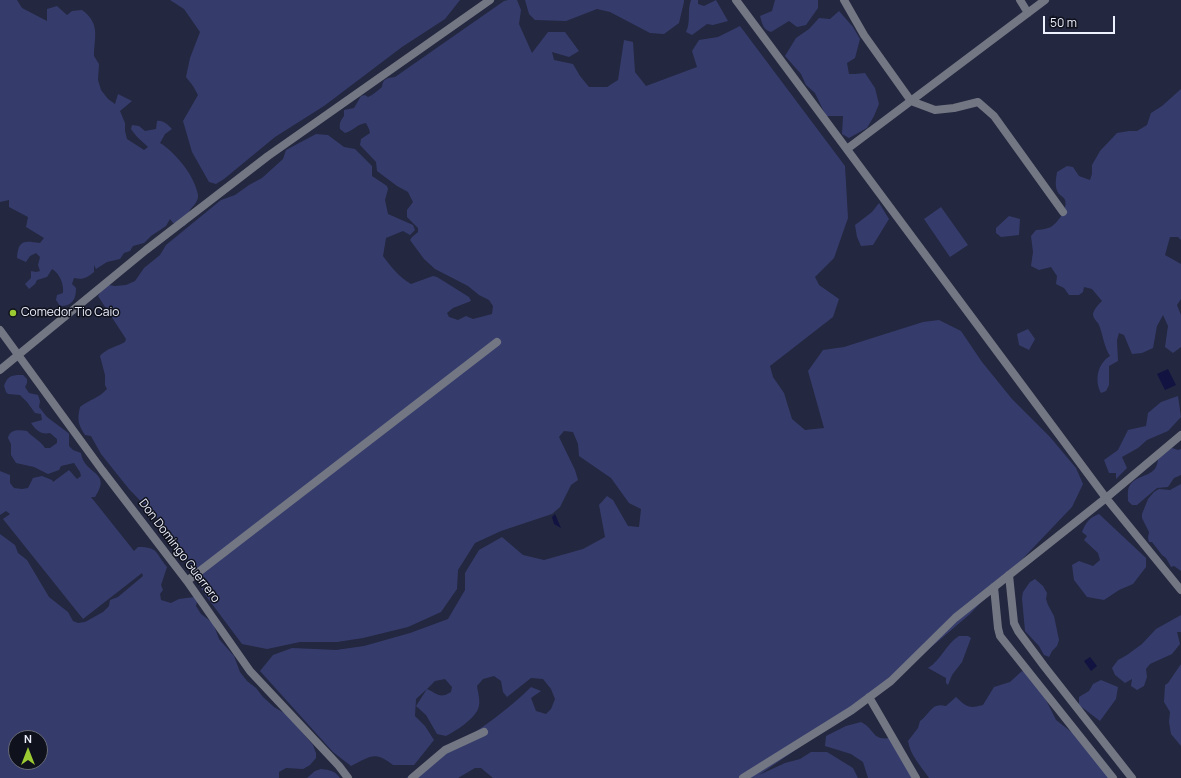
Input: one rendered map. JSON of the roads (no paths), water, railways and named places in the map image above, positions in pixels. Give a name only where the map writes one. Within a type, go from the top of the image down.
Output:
[{"type":"street","points":[[0,370],[146,250],[268,156],[490,0]]},
{"type":"street","points":[[736,0],[1106,498],[1181,590]]},
{"type":"street","points":[[844,0],[864,35],[912,101],[935,110],[954,108],[978,102],[994,116],[1063,212]]},
{"type":"street","points":[[1020,0],[1028,13]]},
{"type":"street","points":[[847,149],[1045,0]]},
{"type":"street","name":"Don Domingo Guerrero","points":[[0,330],[102,470],[187,581],[250,671],[339,766],[348,778]]},
{"type":"street","points":[[187,581],[497,342]]},
{"type":"street","points":[[743,778],[852,710],[891,681],[955,618],[1106,498],[1181,435]]},
{"type":"street","points":[[1009,575],[1014,623],[1018,631],[1132,778]]},
{"type":"street","points":[[994,587],[1000,636],[1113,778]]},
{"type":"street","points":[[869,697],[916,778]]},
{"type":"street","points":[[412,778],[445,750],[484,732]]},
{"type":"place","name":"Comedor Tio Caio","points":[[13,313]]}]
